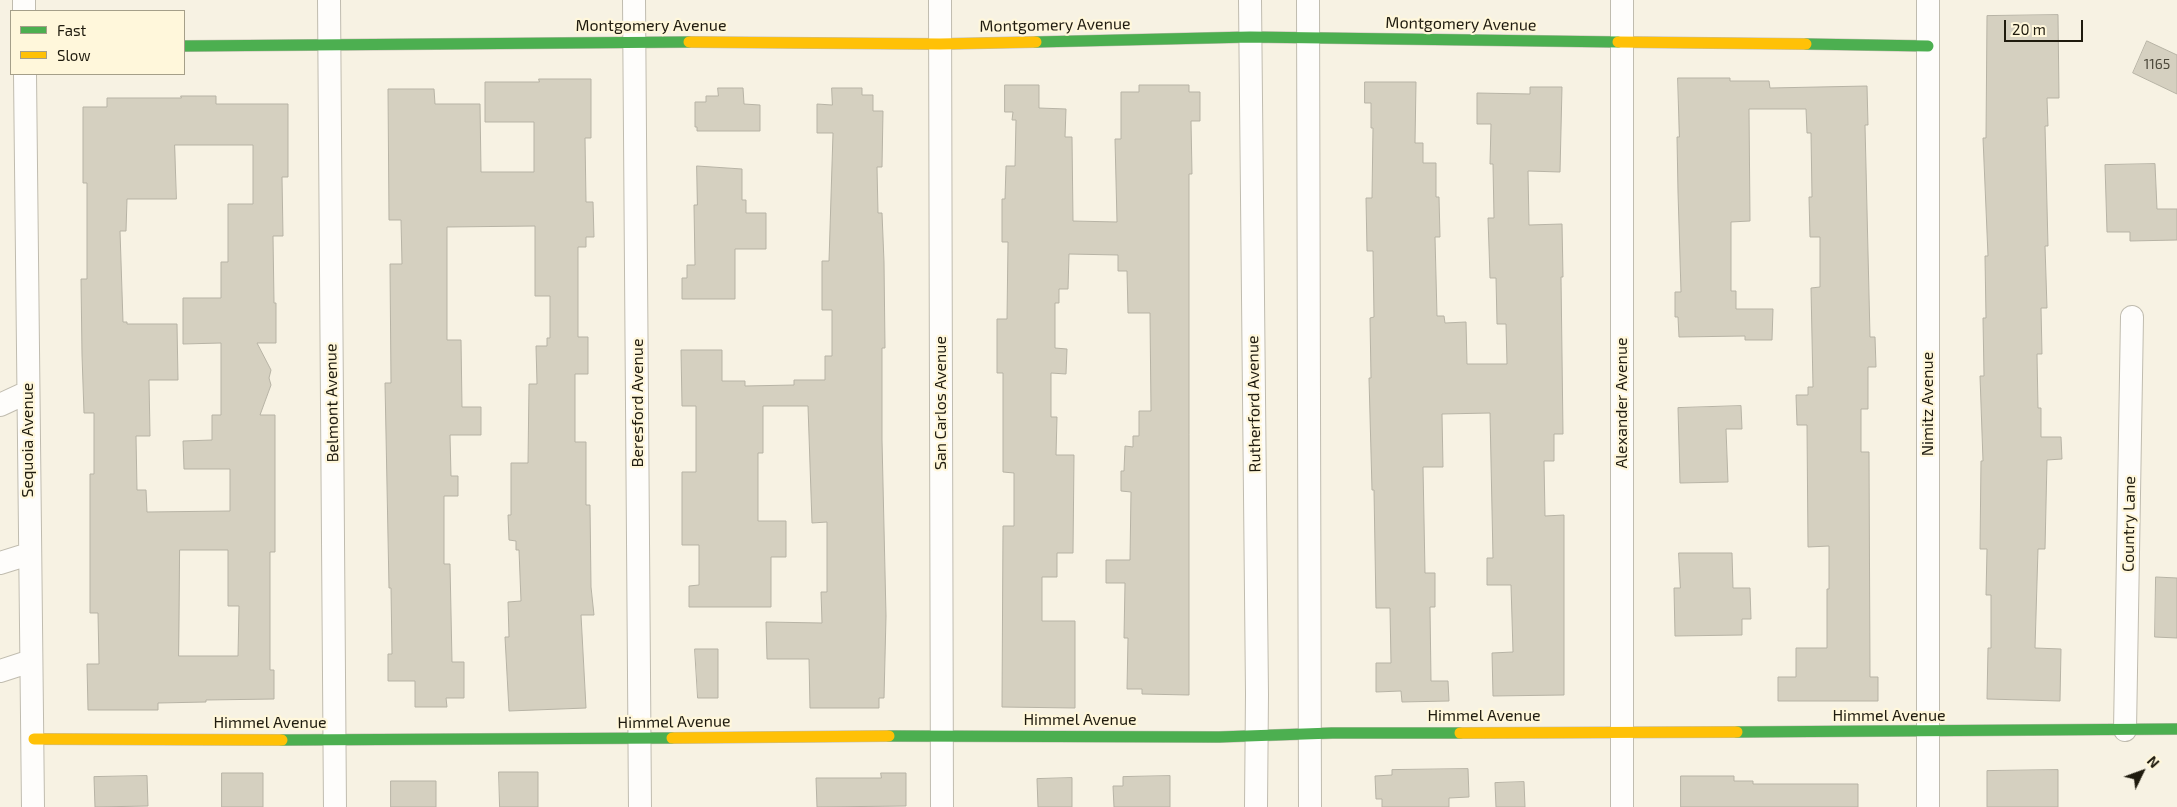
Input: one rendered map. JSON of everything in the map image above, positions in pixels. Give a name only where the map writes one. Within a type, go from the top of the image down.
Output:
[{"type":"street","name":"Belmont Avenue","points":[[328,0],[336,740],[335,807]]},
{"type":"street","name":"Beresford Avenue","points":[[634,0],[640,807]]},
{"type":"street","name":"San Carlos Avenue","points":[[940,0],[942,807]]},
{"type":"street","name":"Rutherford Avenue","points":[[1250,0],[1257,694],[1256,807]]},
{"type":"street","points":[[1308,0],[1310,807]]},
{"type":"street","name":"Alexander Avenue","points":[[1622,0],[1622,807]]},
{"type":"street","name":"Nimitz Avenue","points":[[1928,0],[1928,807]]},
{"type":"street","name":"Montgomery Avenue","points":[[185,46],[635,42],[940,44],[1250,36],[1928,46]]},
{"type":"street","name":"Sequoia Avenue","points":[[25,75],[29,554],[34,739],[33,807]]},
{"type":"street","name":"Country Lane","points":[[2125,730],[2132,318]]},
{"type":"street","points":[[0,405],[28,392]]},
{"type":"street","points":[[0,562],[29,554]]},
{"type":"street","points":[[0,671],[31,661]]},
{"type":"street","name":"Himmel Avenue","points":[[34,739],[336,740],[942,736],[1219,737],[1309,734],[2177,729]]},
{"type":"building","points":[[2058,15],[2059,98],[2047,98],[2048,126],[2045,126],[2048,246],[2045,246],[2047,308],[2041,308],[2042,354],[2037,354],[2038,408],[2041,408],[2041,437],[2061,437],[2062,459],[2047,460],[2045,549],[2038,549],[2035,648],[2061,649],[2060,701],[1987,699],[1988,648],[1991,648],[1991,595],[1986,595],[1987,549],[1980,549],[1981,461],[1983,461],[1980,376],[1984,376],[1983,318],[1986,318],[1985,256],[1988,256],[1983,138],[1986,138],[1987,16]]},
{"type":"building","points":[[2147,41],[2177,55],[2177,94],[2133,73]]},
{"type":"building","points":[[1678,78],[1730,78],[1730,81],[1769,81],[1770,88],[1867,86],[1868,125],[1865,125],[1870,337],[1875,337],[1876,367],[1868,367],[1868,409],[1861,409],[1861,452],[1869,452],[1870,677],[1878,677],[1878,701],[1778,701],[1778,677],[1796,677],[1796,648],[1827,648],[1829,546],[1808,547],[1807,425],[1797,425],[1796,395],[1808,395],[1808,387],[1813,387],[1811,288],[1820,287],[1820,237],[1810,237],[1809,197],[1812,197],[1811,133],[1807,133],[1806,109],[1749,109],[1750,221],[1731,222],[1731,291],[1736,291],[1736,309],[1773,309],[1772,340],[1745,340],[1745,336],[1679,337],[1678,317],[1675,317],[1675,292],[1681,292],[1677,137],[1679,137]]},
{"type":"building","points":[[539,79],[591,79],[591,138],[585,138],[586,202],[593,202],[594,237],[586,237],[586,247],[578,247],[578,337],[588,337],[588,374],[575,374],[575,442],[586,442],[586,505],[590,505],[591,587],[594,615],[581,615],[586,708],[509,711],[505,637],[509,637],[508,602],[521,601],[519,550],[516,550],[516,541],[509,540],[508,515],[511,515],[511,463],[528,463],[529,384],[537,384],[536,346],[547,346],[547,338],[550,338],[550,296],[535,296],[535,226],[447,227],[447,340],[461,340],[462,407],[481,407],[481,435],[450,435],[451,476],[458,476],[458,496],[444,496],[444,564],[450,564],[452,662],[464,662],[464,698],[446,698],[447,707],[415,707],[415,681],[388,681],[388,654],[392,654],[385,383],[391,383],[390,264],[402,264],[401,220],[389,220],[388,89],[434,89],[435,104],[480,104],[481,172],[534,172],[534,122],[485,122],[485,82],[539,82]]},
{"type":"building","points":[[1365,82],[1416,82],[1415,143],[1423,143],[1423,163],[1436,163],[1436,197],[1439,197],[1440,237],[1435,237],[1437,316],[1444,316],[1445,323],[1466,322],[1467,364],[1507,364],[1506,324],[1497,324],[1496,278],[1490,278],[1488,218],[1494,218],[1493,164],[1490,164],[1491,124],[1477,124],[1477,93],[1530,94],[1530,87],[1562,87],[1560,172],[1528,171],[1529,225],[1562,224],[1563,434],[1554,434],[1554,461],[1544,461],[1545,516],[1564,515],[1564,695],[1493,696],[1492,653],[1513,652],[1511,585],[1487,585],[1487,558],[1493,558],[1490,413],[1442,414],[1443,467],[1423,467],[1425,573],[1435,573],[1435,607],[1430,607],[1431,681],[1448,681],[1449,701],[1402,702],[1401,691],[1376,692],[1376,663],[1391,663],[1390,608],[1376,608],[1374,490],[1372,490],[1369,378],[1371,378],[1370,318],[1374,317],[1373,251],[1367,251],[1366,198],[1372,198],[1373,128],[1371,128],[1371,103],[1365,103]]},
{"type":"building","points":[[1005,85],[1039,85],[1039,108],[1066,109],[1065,137],[1072,137],[1073,221],[1117,222],[1115,139],[1121,139],[1121,92],[1139,92],[1139,85],[1189,85],[1189,92],[1200,92],[1200,121],[1191,121],[1192,174],[1189,174],[1189,695],[1142,694],[1142,689],[1127,689],[1128,638],[1124,638],[1125,583],[1106,583],[1106,560],[1130,560],[1131,492],[1121,491],[1121,471],[1124,471],[1125,446],[1133,447],[1133,436],[1139,436],[1139,411],[1151,411],[1150,313],[1128,313],[1127,271],[1118,271],[1118,255],[1069,254],[1068,289],[1059,289],[1059,303],[1055,303],[1055,348],[1067,349],[1066,374],[1051,373],[1051,417],[1057,417],[1056,455],[1074,455],[1073,553],[1057,553],[1057,577],[1042,577],[1042,621],[1075,621],[1075,708],[1002,707],[1003,526],[1014,526],[1014,473],[1003,472],[1003,373],[997,373],[997,319],[1007,319],[1008,242],[1002,242],[1002,199],[1005,199],[1006,166],[1015,166],[1016,120],[1012,120],[1013,112],[1005,112]]},
{"type":"building","points":[[718,88],[743,88],[744,104],[760,105],[760,131],[697,131],[697,127],[695,127],[695,102],[706,102],[706,96],[718,96]]},
{"type":"building","points":[[832,88],[862,88],[862,95],[873,95],[873,111],[883,111],[882,167],[877,167],[878,213],[882,213],[884,262],[885,348],[882,348],[882,440],[886,616],[884,698],[879,698],[879,708],[810,708],[809,659],[767,659],[766,622],[822,623],[821,592],[827,592],[827,522],[812,523],[808,406],[763,406],[763,453],[758,453],[758,521],[786,521],[786,557],[771,557],[771,607],[689,607],[689,586],[699,585],[699,545],[682,545],[682,472],[696,472],[696,406],[682,406],[681,350],[722,350],[722,381],[745,381],[745,386],[794,385],[794,380],[825,380],[825,356],[832,356],[832,310],[822,310],[822,261],[829,261],[833,133],[817,133],[817,104],[832,105]]},
{"type":"building","points":[[181,96],[216,96],[216,104],[288,104],[288,177],[282,177],[283,236],[273,236],[276,343],[257,343],[271,370],[269,378],[271,385],[260,415],[275,415],[275,552],[270,552],[270,670],[274,670],[274,699],[158,703],[158,710],[88,710],[87,664],[99,664],[98,613],[90,613],[90,474],[94,474],[94,413],[84,413],[82,355],[81,279],[87,279],[87,183],[83,183],[83,107],[107,107],[107,98],[181,98]],"holes":[[[175,145],[253,145],[253,204],[228,204],[228,262],[221,262],[221,298],[183,298],[183,344],[221,343],[221,415],[212,415],[212,440],[183,441],[184,469],[230,469],[230,511],[147,512],[146,490],[137,490],[136,436],[150,436],[149,380],[178,380],[177,324],[127,324],[127,322],[123,322],[120,231],[126,231],[127,199],[176,199]],[[180,550],[228,550],[228,606],[239,606],[238,656],[179,656]]]},
{"type":"building","points":[[2155,164],[2157,209],[2177,209],[2177,240],[2130,241],[2130,232],[2107,232],[2105,165]]},
{"type":"building","points":[[697,166],[742,169],[742,200],[746,200],[746,213],[766,213],[766,249],[735,249],[735,299],[682,299],[682,278],[687,278],[687,265],[695,265],[694,205],[697,205]]},
{"type":"building","points":[[1741,406],[1742,429],[1726,429],[1728,482],[1680,483],[1678,408]]},
{"type":"building","points":[[1679,553],[1732,553],[1733,588],[1750,588],[1751,619],[1742,619],[1742,635],[1675,636],[1674,588],[1680,588]]},
{"type":"building","points":[[2156,577],[2177,578],[2177,638],[2155,637]]},
{"type":"building","points":[[695,649],[718,649],[718,698],[698,698]]},
{"type":"building","points":[[1468,769],[1469,797],[1449,798],[1449,807],[1382,807],[1382,799],[1376,799],[1375,776],[1392,775],[1392,770]]},
{"type":"building","points":[[2058,770],[2058,807],[1987,807],[1987,771]]},
{"type":"building","points":[[499,772],[538,772],[538,807],[500,807]]},
{"type":"building","points":[[222,773],[263,773],[263,807],[222,807]]},
{"type":"building","points":[[881,773],[906,773],[906,806],[817,807],[816,778],[881,778]]},
{"type":"building","points":[[147,776],[148,806],[95,807],[94,777]]},
{"type":"building","points":[[1170,776],[1170,807],[1114,807],[1113,786],[1123,786],[1123,777]]},
{"type":"building","points":[[1681,776],[1734,776],[1734,781],[1753,781],[1753,784],[1858,784],[1858,807],[1681,807]]},
{"type":"building","points":[[1072,778],[1072,807],[1038,807],[1037,779]]},
{"type":"building","points":[[391,781],[436,781],[436,807],[391,807]]},
{"type":"building","points":[[1524,782],[1525,807],[1496,807],[1495,783]]},
{"type":"traffic: fast","points":[[1036,42],[1250,37],[1618,42]]},
{"type":"traffic: fast","points":[[185,46],[689,42]]},
{"type":"traffic: fast","points":[[1806,44],[1928,46]]},
{"type":"traffic: fast","points":[[1737,732],[2177,729]]},
{"type":"traffic: fast","points":[[889,736],[1219,737],[1332,733],[1460,733]]},
{"type":"traffic: fast","points":[[282,740],[672,738]]},
{"type":"traffic: slow","points":[[689,42],[940,44],[1036,42]]},
{"type":"traffic: slow","points":[[1618,42],[1806,44]]},
{"type":"traffic: slow","points":[[1460,733],[1737,732]]},
{"type":"traffic: slow","points":[[672,738],[889,736]]},
{"type":"traffic: slow","points":[[34,739],[282,740]]}]
